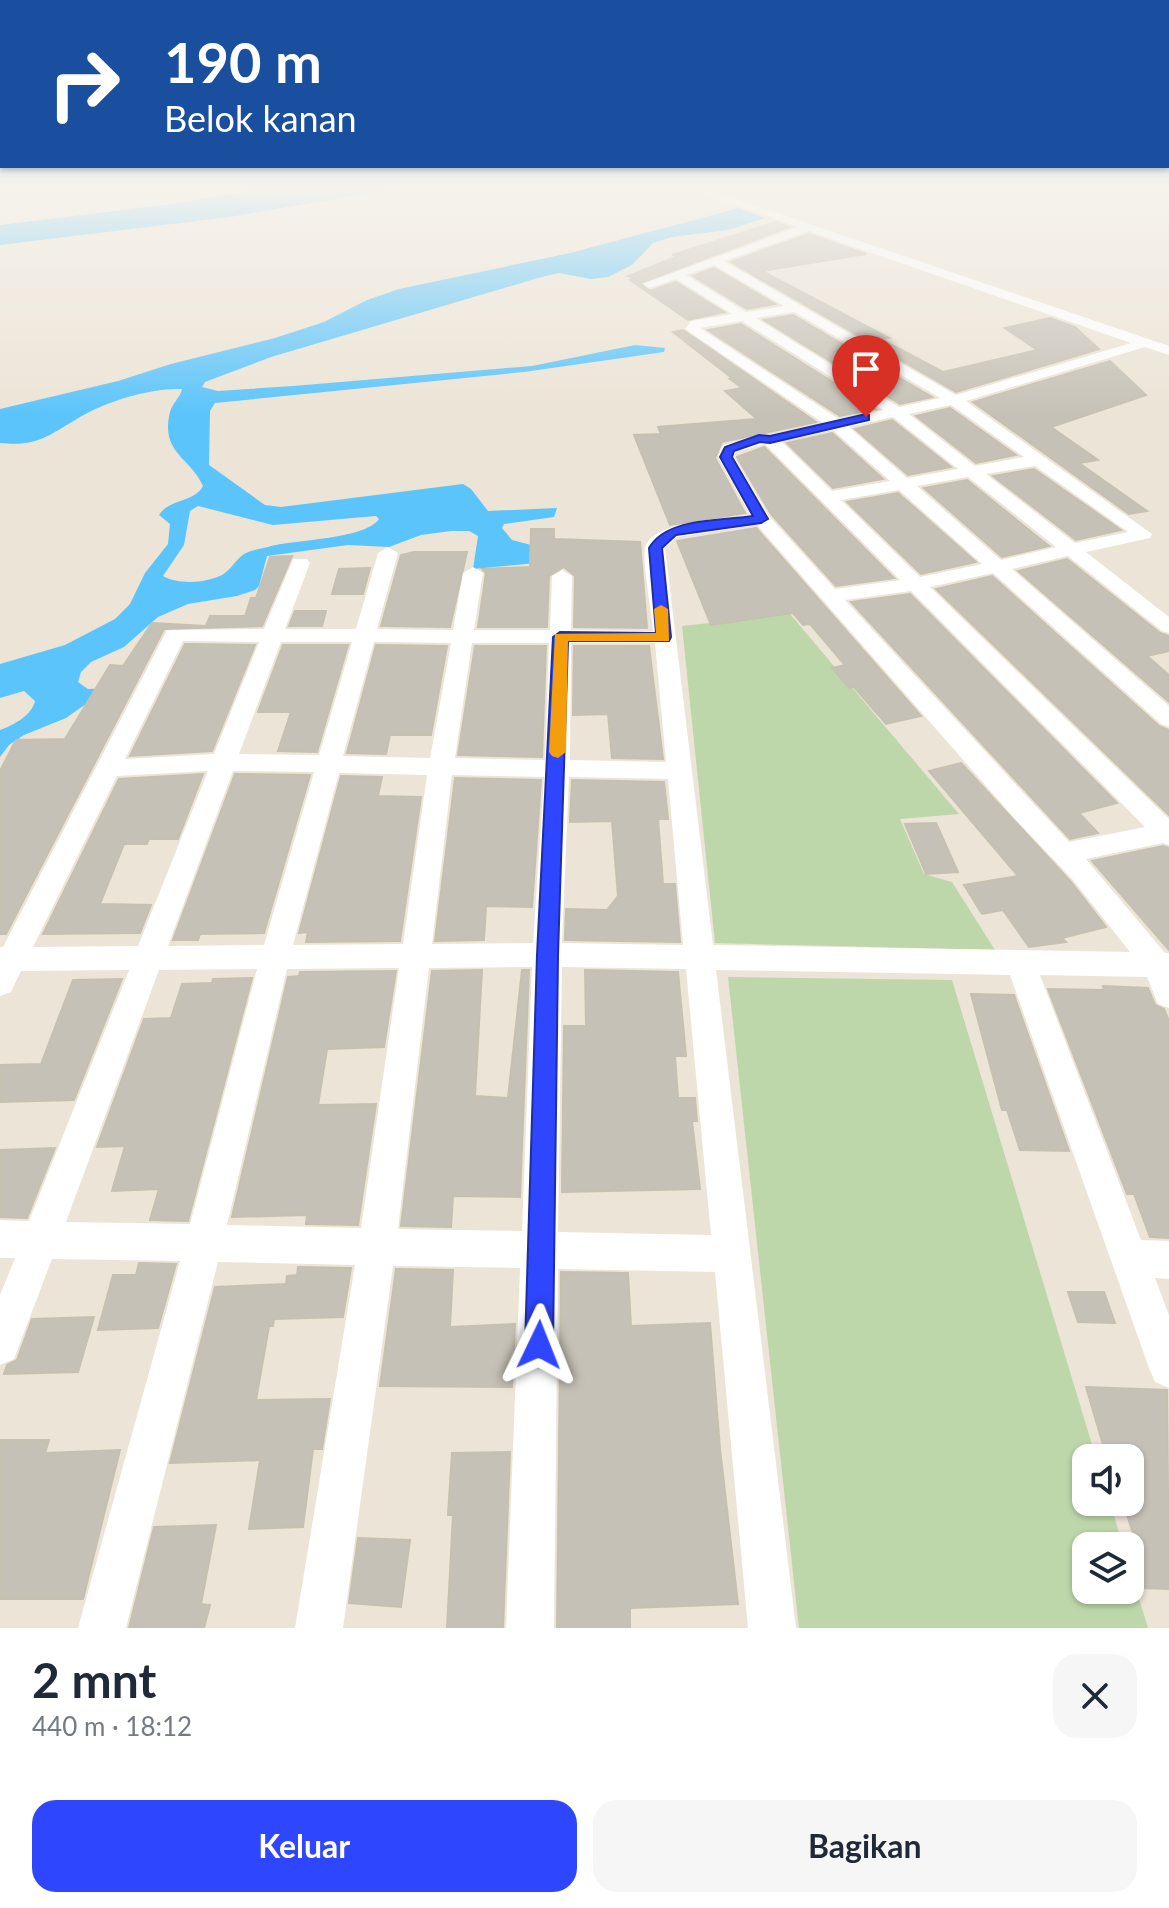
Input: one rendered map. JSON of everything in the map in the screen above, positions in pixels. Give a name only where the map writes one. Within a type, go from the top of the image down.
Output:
[{"type":"street","points":[[649,284],[714,263]]},
{"type":"street","points":[[719,263],[954,400],[1143,534],[917,584],[830,596]]},
{"type":"street","points":[[914,263],[1169,351]]},
{"type":"street","points":[[678,275],[895,411],[1169,627]]},
{"type":"street","points":[[796,308],[696,324],[692,329],[773,370],[1169,719]]},
{"type":"street","points":[[1144,343],[954,400],[770,440],[759,439],[729,449],[726,457],[761,519],[1164,965],[1169,995]]},
{"type":"street","points":[[773,370],[867,350]]},
{"type":"street","points":[[770,440],[1168,833]]},
{"type":"street","points":[[827,497],[1038,460]]},
{"type":"street","points":[[761,519],[672,532],[655,548],[772,1628]]},
{"type":"street","points":[[102,1628],[204,1243],[275,957],[388,553]]},
{"type":"street","points":[[0,1345],[300,563]]},
{"type":"street","points":[[319,1628],[377,1247],[441,766],[473,573]]},
{"type":"street","points":[[530,1628],[542,1250],[547,955],[557,769],[562,576]]},
{"type":"street","points":[[4,967],[175,635],[664,637]]},
{"type":"street","points":[[108,768],[223,762],[679,771]]},
{"type":"street","points":[[1064,853],[1168,833]]},
{"type":"street","points":[[4,967],[149,958],[547,955],[1164,965]]},
{"type":"street","points":[[1020,961],[1169,1368]]},
{"type":"street","points":[[0,1239],[730,1254]]},
{"type":"street","points":[[1128,1258],[1169,1260]]},
{"type":"green space","points":[[790,614],[959,814],[900,819],[924,874],[952,882],[995,950],[715,943],[682,626]]},
{"type":"green space","points":[[728,977],[952,980],[1092,1444],[1072,1444],[1072,1516],[1114,1516],[1119,1532],[1072,1532],[1072,1604],[1141,1604],[1148,1628],[799,1628]]},
{"type":"water","points":[[523,263],[634,263],[608,277],[591,279],[559,273],[538,278],[271,357],[205,382],[202,387],[218,391],[532,366],[635,345],[665,348],[664,352],[524,372],[215,403],[210,411],[209,465],[265,505],[281,507],[463,484],[471,489],[488,511],[557,508],[554,517],[504,524],[502,528],[512,540],[531,545],[556,561],[473,569],[478,536],[469,531],[421,535],[389,547],[348,545],[267,556],[259,586],[255,590],[188,604],[158,617],[124,647],[91,662],[81,672],[78,682],[88,689],[115,688],[117,698],[86,704],[66,718],[24,735],[9,745],[0,757],[0,730],[26,715],[35,701],[24,691],[0,698],[0,664],[65,645],[115,619],[130,604],[145,573],[168,544],[170,524],[159,515],[169,506],[194,495],[203,486],[169,437],[170,412],[182,389],[143,393],[116,401],[43,438],[24,443],[0,443],[0,409],[275,338],[324,322],[367,300],[399,289]],"holes":[[[198,506],[273,525],[376,516],[379,519],[359,531],[250,552],[216,578],[184,582],[163,576],[184,545],[190,511]]]},
{"type":"building","points":[[661,263],[693,263],[640,283],[650,291],[676,282],[724,312],[688,320],[630,280],[635,278],[628,276]]},
{"type":"building","points":[[733,263],[811,263],[762,271],[889,338],[881,339],[943,372],[1037,350],[1005,328],[1050,318],[1075,327],[1099,349],[956,392]]},
{"type":"building","points":[[714,268],[775,304],[747,309],[693,276]]},
{"type":"building","points":[[793,315],[932,397],[900,404],[764,320]]},
{"type":"building","points":[[741,324],[875,409],[840,416],[708,330]]},
{"type":"building","points":[[683,330],[816,422],[722,442],[715,458],[745,513],[670,525],[634,435],[661,434],[658,427],[757,419],[725,391],[742,388],[673,332]]},
{"type":"building","points":[[1110,361],[1146,395],[1051,427],[1098,460],[1079,463],[1147,511],[1129,514],[973,402]]},
{"type":"building","points":[[950,408],[1016,455],[976,463],[916,416]]},
{"type":"building","points":[[892,420],[951,467],[908,475],[855,429]]},
{"type":"building","points":[[832,433],[883,479],[833,488],[787,443]]},
{"type":"building","points":[[764,447],[894,578],[836,586],[771,514],[737,457]]},
{"type":"building","points":[[1034,469],[1121,530],[1076,540],[993,476]]},
{"type":"building","points":[[967,480],[1049,546],[1002,557],[924,488]]},
{"type":"building","points":[[898,493],[976,562],[921,574],[847,502]]},
{"type":"building","points":[[756,528],[921,716],[886,724],[854,687],[849,688],[832,668],[845,665],[810,624],[803,625],[793,613],[711,625],[677,541]]},
{"type":"building","points":[[531,529],[554,529],[554,539],[640,542],[647,628],[574,627],[575,576],[564,567],[549,576],[547,627],[478,627],[486,573],[482,569],[530,567]]},
{"type":"building","points":[[414,552],[467,552],[450,627],[381,626],[401,555]]},
{"type":"building","points":[[292,556],[262,626],[164,629],[6,934],[0,934],[0,771],[16,740],[65,739],[110,665],[123,666],[152,623],[206,626],[210,616],[245,616],[251,598],[256,598],[270,557]]},
{"type":"building","points":[[1067,559],[1160,633],[1169,636],[1169,651],[1147,656],[1169,675],[1169,702],[1018,571]]},
{"type":"building","points":[[370,568],[363,594],[332,594],[339,569]]},
{"type":"building","points":[[992,576],[1159,726],[1169,730],[1169,815],[936,589]]},
{"type":"building","points":[[910,594],[1117,803],[1079,813],[1098,833],[1070,839],[851,602]]},
{"type":"building","points":[[295,611],[326,611],[322,626],[289,626]]},
{"type":"building","points":[[185,644],[255,645],[212,751],[130,756]]},
{"type":"building","points":[[283,645],[348,645],[317,752],[278,751],[291,712],[258,712]]},
{"type":"building","points":[[376,645],[447,646],[431,735],[390,735],[386,754],[347,753]]},
{"type":"building","points":[[475,646],[546,646],[542,757],[458,755]]},
{"type":"building","points":[[574,646],[649,646],[663,759],[612,758],[608,714],[573,715]]},
{"type":"building","points":[[961,763],[1071,882],[1106,927],[1062,938],[1066,942],[1029,947],[1003,910],[982,914],[964,885],[1018,876],[929,771]]},
{"type":"building","points":[[203,774],[178,839],[149,839],[147,844],[124,844],[100,904],[151,905],[140,933],[43,934],[119,779]]},
{"type":"building","points":[[235,774],[310,775],[264,933],[200,934],[198,940],[173,940]]},
{"type":"building","points":[[341,776],[382,777],[378,796],[421,797],[400,941],[306,942],[308,932],[299,933]]},
{"type":"building","points":[[455,778],[541,780],[532,907],[486,906],[484,940],[435,941]]},
{"type":"building","points":[[572,780],[664,782],[668,819],[658,819],[663,884],[675,884],[680,942],[565,940],[566,909],[607,910],[618,896],[612,821],[570,822]]},
{"type":"building","points":[[936,823],[958,872],[926,874],[905,824]]},
{"type":"building","points":[[1163,846],[1169,848],[1169,950],[1092,861]]},
{"type":"building","points":[[482,970],[475,1096],[508,1098],[522,970],[529,970],[520,1197],[453,1196],[451,1227],[401,1226],[432,971]]},
{"type":"building","points":[[585,970],[678,972],[686,1056],[675,1056],[678,1098],[695,1098],[697,1121],[692,1121],[700,1189],[562,1192],[564,1026],[586,1026]]},
{"type":"building","points":[[396,971],[384,1047],[327,1049],[318,1105],[376,1104],[358,1225],[306,1224],[307,1215],[232,1217],[288,977],[299,976],[300,972]]},
{"type":"building","points":[[252,978],[188,1221],[150,1220],[159,1189],[112,1191],[125,1146],[97,1147],[144,1019],[171,1018],[182,984]]},
{"type":"building","points":[[122,979],[74,1100],[0,1102],[0,1065],[41,1064],[73,980]]},
{"type":"building","points":[[1103,986],[1148,988],[1155,1005],[1164,1009],[1169,1021],[1169,1238],[1150,1237],[1134,1194],[1127,1194],[1048,989],[1104,990]]},
{"type":"building","points":[[971,994],[1014,995],[1069,1151],[1020,1150],[1007,1110],[1002,1110]]},
{"type":"building","points":[[55,1148],[27,1218],[0,1217],[0,1150]]},
{"type":"building","points":[[139,1263],[176,1264],[158,1328],[98,1330],[113,1275],[136,1275]]},
{"type":"building","points":[[298,1267],[351,1268],[343,1317],[274,1319],[273,1326],[269,1326],[256,1400],[330,1399],[322,1449],[313,1449],[303,1527],[249,1529],[260,1460],[170,1463],[215,1287],[286,1284],[287,1276],[297,1275]]},
{"type":"building","points":[[396,1269],[453,1270],[450,1327],[515,1324],[512,1387],[380,1386]]},
{"type":"building","points":[[561,1272],[628,1273],[631,1326],[710,1323],[720,1449],[738,1604],[630,1608],[630,1628],[557,1628]]},
{"type":"building","points":[[1068,1292],[1104,1292],[1115,1323],[1078,1322]]},
{"type":"building","points":[[94,1317],[78,1372],[4,1374],[7,1365],[17,1360],[32,1319]]},
{"type":"building","points":[[1086,1387],[1167,1390],[1169,1589],[1144,1588],[1144,1532],[1132,1532],[1127,1516],[1144,1516],[1144,1444],[1103,1444]]},
{"type":"building","points":[[0,1440],[49,1440],[45,1453],[120,1450],[83,1599],[0,1599]]},
{"type":"building","points":[[510,1452],[503,1628],[447,1628],[453,1515],[448,1515],[452,1453]]},
{"type":"building","points":[[216,1525],[201,1604],[210,1605],[204,1628],[129,1628],[154,1527]]},
{"type":"building","points":[[358,1538],[410,1540],[401,1607],[349,1603]]},
{"type":"slow traffic","points":[[558,752],[560,637],[664,637],[661,609]]},
{"type":"route","points":[[539,1345],[547,955],[560,637],[664,637],[655,548],[660,540],[672,532],[761,519],[726,457],[729,449],[759,439],[770,440],[866,417]]}]
